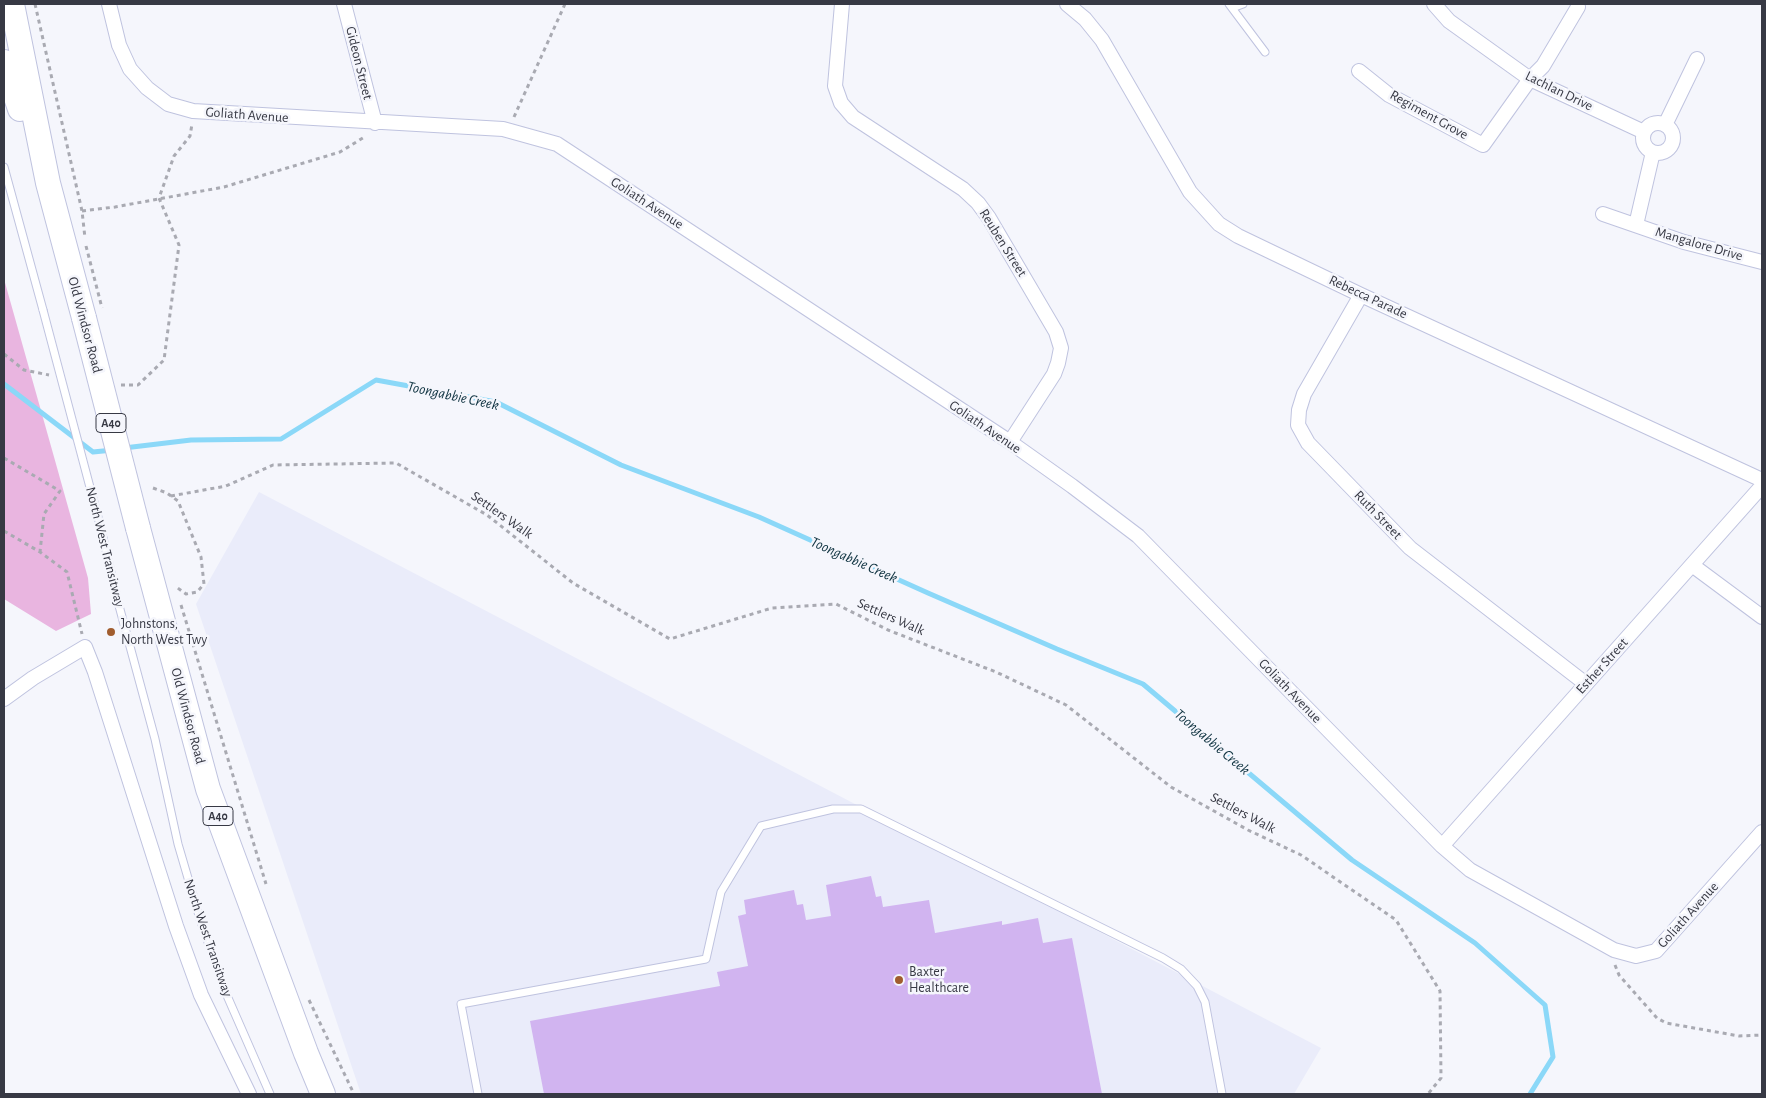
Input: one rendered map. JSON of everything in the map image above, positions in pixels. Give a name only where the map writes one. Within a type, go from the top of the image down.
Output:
[{"type":"highway","name":"Old Windsor Road","points":[[12,4],[48,183],[208,789],[323,1094]]},
{"type":"highway","name":"Old Windsor Road","points":[[4,62],[48,183]]},
{"type":"street","name":"Goliath Avenue","points":[[109,4],[119,45],[130,69],[147,88],[168,104],[193,112],[503,129],[557,144],[1010,442],[1138,536],[1442,846],[1470,870],[1614,950],[1636,956],[1656,951],[1762,832]]},
{"type":"street","name":"Gideon Street","points":[[344,4],[375,123]]},
{"type":"street","name":"Reuben Street","points":[[842,4],[835,86],[841,102],[854,117],[962,188],[978,203],[989,218],[1056,332],[1061,348],[1054,374],[1010,442]]},
{"type":"street","name":"Rebecca Parade","points":[[1067,4],[1085,19],[1102,40],[1190,192],[1219,224],[1238,236],[1361,295],[1762,480]]},
{"type":"street","name":"Lachlan Drive","points":[[1434,4],[1449,21],[1530,79],[1644,132]]},
{"type":"street","points":[[1530,79],[1543,66],[1578,7]]},
{"type":"street","points":[[1665,125],[1697,59]]},
{"type":"street","name":"Regiment Grove","points":[[1359,71],[1389,95],[1483,145],[1530,79]]},
{"type":"street","points":[[1653,124],[1665,125],[1670,130],[1672,142],[1670,147],[1659,153],[1653,152],[1644,144],[1642,138],[1644,132],[1653,124]]},
{"type":"street","name":"Mangalore Drive","points":[[1636,225],[1653,152]]},
{"type":"street","name":"Mangalore Drive","points":[[1602,214],[1684,242],[1762,262]]},
{"type":"street","name":"Ruth Street","points":[[1361,295],[1304,394],[1299,410],[1298,425],[1308,443],[1410,548],[1586,684]]},
{"type":"street","name":"Esther Street","points":[[1442,846],[1762,486]]},
{"type":"street","points":[[1692,565],[1762,617]]},
{"type":"street","points":[[4,698],[85,647],[98,679],[176,926],[201,994],[249,1094]]},
{"type":"lane","points":[[1244,4],[1230,6],[1265,52]]},
{"type":"lane","name":"North West Transitway","points":[[4,167],[100,525],[118,602],[155,739],[178,844],[200,919],[225,991],[270,1094]]},
{"type":"lane","points":[[478,1094],[461,1004],[706,959],[722,892],[761,826],[833,809],[861,810],[1182,969],[1197,986],[1205,1002],[1222,1094]]},
{"type":"path","points":[[35,4],[82,211],[86,246]]},
{"type":"path","points":[[508,131],[565,4]]},
{"type":"path","points":[[138,385],[164,360],[178,245],[159,198],[174,156],[190,136],[193,112]]},
{"type":"path","points":[[82,211],[115,207],[224,187],[340,152],[368,134],[375,123]]},
{"type":"path","points":[[4,354],[24,370]]},
{"type":"path","points":[[4,458],[60,491],[44,514],[40,552]]},
{"type":"path","name":"Settlers Walk","points":[[172,496],[226,486],[273,464],[396,463],[487,515],[573,583],[670,638],[772,608],[836,604],[888,630],[996,672],[1066,705],[1172,787],[1248,830],[1302,855],[1396,920],[1440,991],[1441,1078],[1428,1094]]},
{"type":"path","points":[[153,488],[167,492],[178,501],[200,557],[204,584],[197,592],[186,594],[176,588]]},
{"type":"path","points":[[4,531],[40,552],[67,572],[85,647]]},
{"type":"path","points":[[173,579],[268,890]]},
{"type":"path","points":[[1614,950],[1615,966],[1619,975],[1657,1018],[1666,1023],[1739,1036],[1762,1035]]},
{"type":"path","points":[[309,999],[354,1094]]},
{"type":"shaded area","points":[[4,279],[88,578],[91,614],[56,631],[4,599]]},
{"type":"shaded area","points":[[259,492],[1321,1048],[1294,1094],[361,1094],[196,604]]},
{"type":"building","name":"Baxter Healthcare","points":[[871,876],[876,897],[881,896],[883,907],[929,900],[935,933],[1002,921],[1002,925],[1038,918],[1043,943],[1072,938],[1102,1094],[544,1094],[530,1021],[720,986],[717,972],[748,966],[738,916],[746,914],[744,900],[794,890],[797,905],[803,904],[806,920],[831,916],[826,885]]},
{"type":"waterway","name":"Toongabbie Creek","points":[[124,448],[191,440],[281,439],[376,380],[496,402],[621,465],[759,517],[928,593],[1143,684],[1352,860],[1475,943],[1545,1005],[1553,1057],[1530,1094]]},
{"type":"waterway","name":"Toongabbie Creek","points":[[4,384],[93,452],[113,450]]},
{"type":"place","name":"Johnstons, North West Twy","points":[[111,632]]},
{"type":"place","name":"Baxter Healthcare","points":[[899,980]]}]
